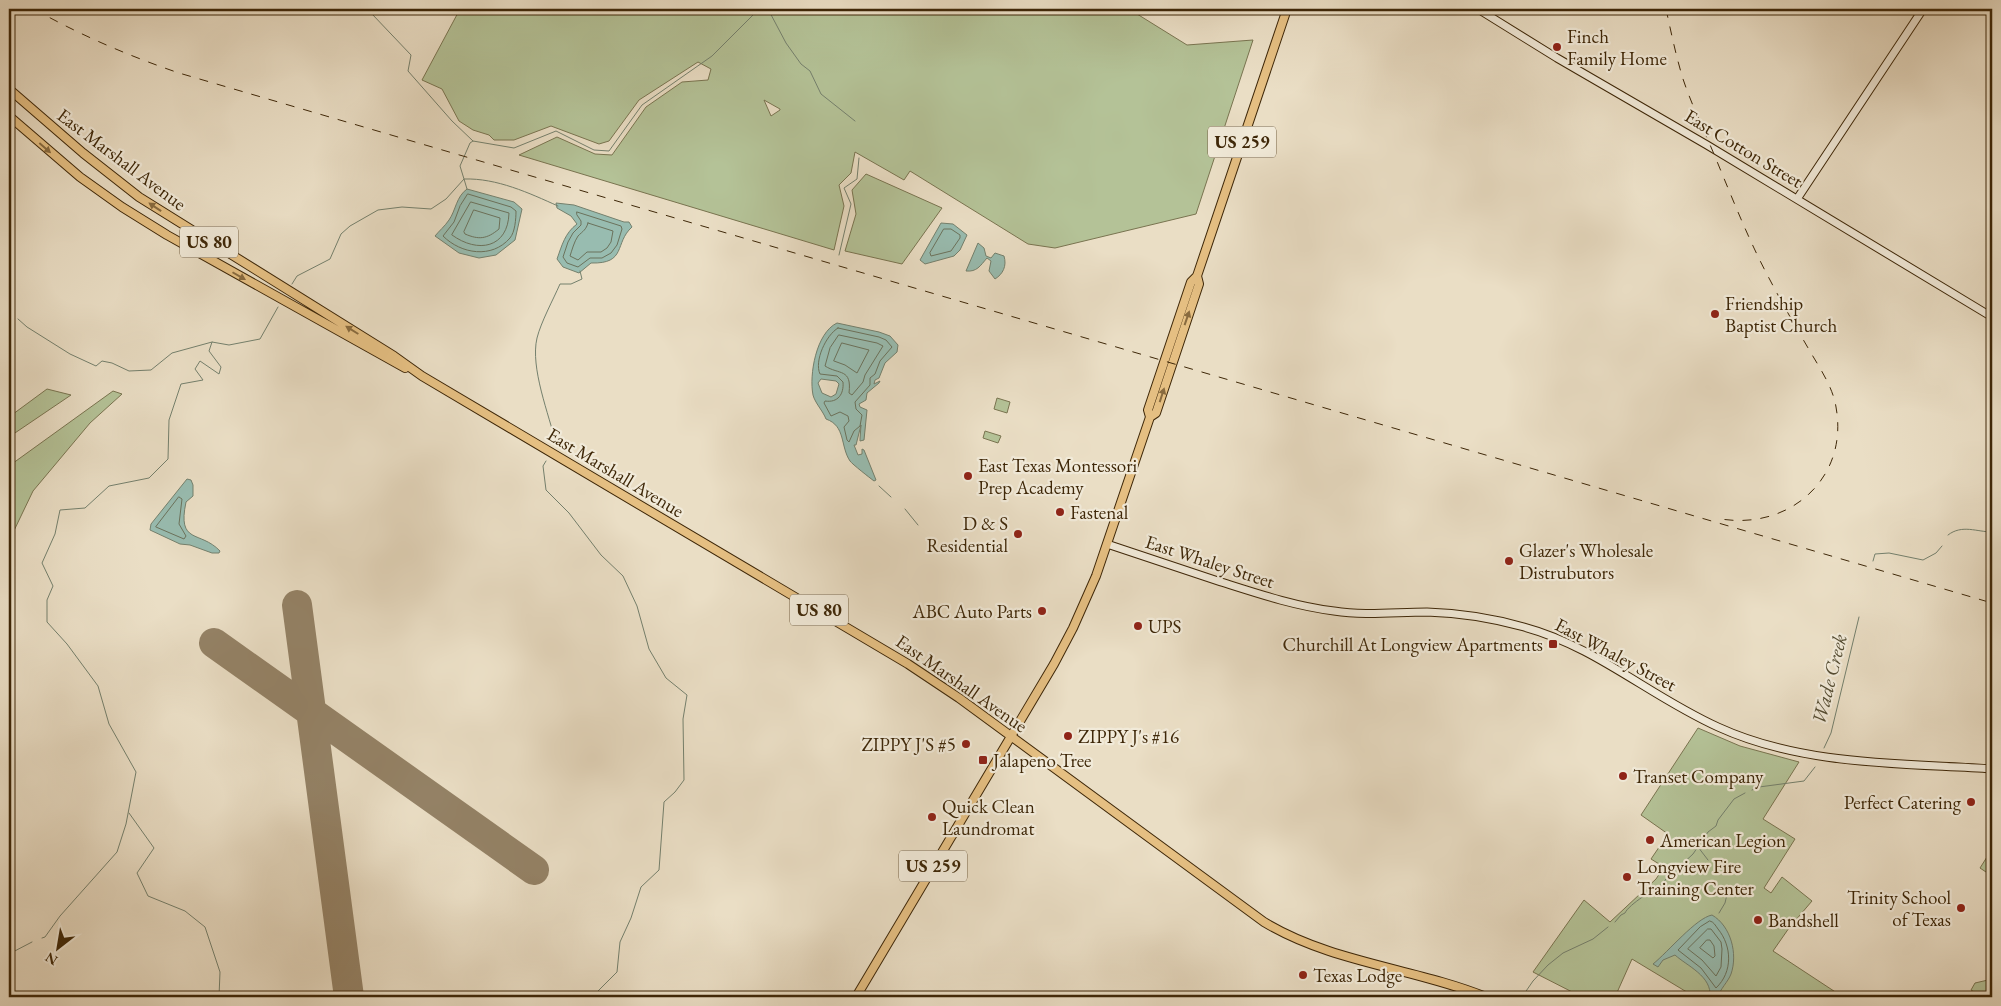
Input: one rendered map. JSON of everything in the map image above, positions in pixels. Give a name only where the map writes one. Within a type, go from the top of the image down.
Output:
[{"type":"main road","name":"US 259","points":[[856,997],[1068,638],[1090,590],[1150,417],[1156,413],[1168,362],[1199,284],[1197,276],[1287,9]]},
{"type":"main road","name":"East Marshall Avenue","points":[[10,92],[105,171],[175,221],[394,356],[422,376],[855,631],[938,683],[1244,908],[1276,929],[1327,951],[1486,997]]},
{"type":"main road","name":"East Marshall Avenue","points":[[9,116],[94,188],[122,208],[391,362],[422,376]]},
{"type":"main road","points":[[167,235],[175,221]]},
{"type":"street","name":"East Cotton Street","points":[[1478,9],[1992,317]]},
{"type":"street","points":[[1797,199],[1923,9]]},
{"type":"street","name":"East Whaley Street","points":[[1107,544],[1261,595],[1303,606],[1358,613],[1428,612],[1460,614],[1494,619],[1528,628],[1558,638],[1590,654],[1712,724],[1741,737],[1775,747],[1844,759],[1992,769]]},
{"type":"green space","points":[[460,9],[1129,9],[1187,45],[1253,40],[1196,214],[1055,248],[1028,244],[910,171],[904,180],[855,152],[851,173],[839,185],[844,206],[834,250],[519,155],[557,137],[595,154],[612,155],[646,107],[682,82],[708,80],[711,69],[698,62],[639,100],[609,141],[599,144],[551,126],[514,140],[494,140],[489,135],[473,130],[459,121],[442,89],[422,80]],"holes":[[[764,100],[780,109],[771,116]]]},
{"type":"green space","points":[[866,174],[942,208],[902,264],[845,251],[856,214],[852,190]]},
{"type":"green space","points":[[47,389],[71,395],[9,437],[9,417]]},
{"type":"green space","points":[[113,391],[122,394],[90,423],[33,491],[9,541],[9,466]]},
{"type":"green space","points":[[997,398],[1010,402],[1007,413],[994,409]]},
{"type":"green space","points":[[985,431],[1001,436],[998,443],[983,438]]},
{"type":"green space","points":[[1698,728],[1740,746],[1799,762],[1763,819],[1795,839],[1764,888],[1771,893],[1782,877],[1812,901],[1789,928],[1773,951],[1843,997],[1811,997],[1802,992],[1800,995],[1795,993],[1793,997],[1695,997],[1632,959],[1615,997],[1582,997],[1533,972],[1584,900],[1610,922],[1656,879],[1664,867],[1651,859],[1668,834],[1641,815]]},
{"type":"green space","points":[[1992,849],[1992,876],[1980,868]]},
{"type":"green space","points":[[1988,980],[1992,983],[1992,997],[1983,997],[1971,990],[1975,983]]},
{"type":"water","points":[[467,189],[514,202],[522,209],[515,240],[496,255],[479,258],[459,253],[435,236],[449,220],[458,200]]},
{"type":"water","points":[[556,203],[574,205],[629,222],[632,227],[615,256],[610,260],[591,263],[579,273],[563,267],[557,259],[567,235],[577,224],[571,216],[557,208]]},
{"type":"water","points":[[941,223],[953,224],[967,235],[960,250],[954,256],[925,264],[920,260]]},
{"type":"water","points":[[978,243],[984,248],[986,256],[991,258],[995,253],[1004,256],[1004,269],[995,279],[989,271],[991,261],[987,258],[976,269],[966,271]]},
{"type":"water","points":[[837,323],[879,332],[890,336],[898,345],[897,352],[885,363],[879,378],[875,380],[874,384],[880,381],[879,383],[867,393],[866,400],[859,404],[860,407],[867,410],[864,440],[860,441],[861,425],[856,445],[854,445],[858,455],[862,454],[862,449],[864,450],[876,480],[874,481],[850,461],[840,431],[837,426],[826,419],[813,395],[813,366],[819,345],[830,328]],"holes":[[[821,379],[836,381],[839,384],[836,394],[831,397],[822,393],[818,383]]]},
{"type":"water","points":[[187,479],[191,480],[193,485],[193,496],[186,502],[185,525],[192,535],[212,545],[220,551],[219,553],[212,553],[190,545],[180,544],[150,530],[151,524]]},
{"type":"water","points":[[1712,915],[1719,920],[1728,933],[1734,958],[1731,974],[1718,997],[1710,997],[1710,990],[1703,977],[1675,955],[1663,960],[1658,967],[1653,964],[1698,922]]},
{"type":"waterway","points":[[366,9],[411,55],[408,71],[452,121],[473,141]]},
{"type":"waterway","points":[[558,206],[524,191],[501,184],[476,179],[464,179],[460,166],[470,143],[473,141],[514,148],[556,131],[594,150],[609,151],[642,105],[712,56],[759,9]]},
{"type":"waterway","points":[[768,9],[786,43],[801,64],[810,71],[821,94],[855,121]]},
{"type":"waterway","points":[[839,255],[851,204],[844,188],[857,179],[859,158]]},
{"type":"waterway","points":[[292,284],[297,276],[330,259],[341,234],[350,226],[378,210],[402,207],[431,209],[446,199],[464,179],[467,189]]},
{"type":"waterway","points":[[556,444],[538,377],[536,363],[537,338],[560,284],[571,284],[582,279],[580,271]]},
{"type":"waterway","points":[[42,938],[45,937],[60,916],[117,852],[126,824],[136,772],[109,724],[98,686],[67,644],[47,622],[47,600],[53,586],[42,563],[55,534],[60,510],[85,508],[109,486],[149,478],[168,459],[169,420],[181,384],[203,380],[195,369],[200,361],[219,374],[221,367],[209,351],[212,342],[229,345],[260,339],[278,307]]},
{"type":"waterway","points":[[18,319],[27,327],[70,354],[96,366],[102,361],[112,363],[129,371],[151,370],[172,353],[212,342]]},
{"type":"waterway","points":[[546,461],[543,466],[546,490],[569,513],[601,555],[623,576],[637,606],[649,649],[666,678],[687,695],[683,719],[684,780],[664,802],[659,870],[641,887],[631,918],[620,942],[617,972],[596,993],[595,997]]},
{"type":"waterway","points":[[879,486],[891,497]]},
{"type":"waterway","points":[[905,509],[918,525]]},
{"type":"waterway","name":"Wade Creek","points":[[1948,535],[1964,529],[1992,532]]},
{"type":"waterway","name":"Wade Creek","points":[[1873,561],[1875,554],[1889,553],[1923,560],[1936,553],[1942,546]]},
{"type":"waterway","name":"Wade Creek","points":[[1824,748],[1831,733],[1859,617]]},
{"type":"waterway","name":"Wade Creek","points":[[1752,790],[1759,787],[1804,781],[1815,767]]},
{"type":"waterway","name":"Wade Creek","points":[[1615,922],[1637,901],[1664,883],[1693,854],[1708,832],[1716,826],[1718,820],[1734,799],[1745,793]]},
{"type":"waterway","points":[[129,813],[154,848],[137,873],[148,896],[185,911],[205,927],[220,972],[219,997]]},
{"type":"waterway","points":[[1698,847],[1708,860]]},
{"type":"waterway","points":[[1719,913],[1725,903],[1728,890]]},
{"type":"waterway","name":"Wade Creek","points":[[1522,997],[1533,981],[1548,965],[1563,953],[1593,939],[1608,927]]},
{"type":"waterway","points":[[9,954],[32,942]]},
{"type":"runway","points":[[297,605],[349,997]]},
{"type":"runway","points":[[214,643],[534,870]]},
{"type":"railway","points":[[34,9],[69,28],[105,44],[179,73],[1992,603]]},
{"type":"railway","points":[[1666,9],[1678,62],[1694,109],[1755,250],[1790,317],[1826,379],[1836,407],[1838,433],[1833,456],[1824,477],[1809,494],[1791,507],[1770,516],[1746,520],[1721,519]]},
{"type":"place","name":"Finch Family Home","points":[[1557,47]]},
{"type":"place","name":"Friendship Baptist Church","points":[[1715,314]]},
{"type":"place","name":"East Texas Montessori Prep Academy","points":[[968,476]]},
{"type":"place","name":"Fastenal","points":[[1060,512]]},
{"type":"place","name":"D & S Residential","points":[[1018,534]]},
{"type":"place","name":"Glazer's Wholesale Distrubutors","points":[[1509,561]]},
{"type":"place","name":"ABC Auto Parts","points":[[1042,611]]},
{"type":"place","name":"UPS","points":[[1138,626]]},
{"type":"place","name":"Churchill At Longview Apartments","points":[[1553,644]]},
{"type":"place","name":"ZIPPY J's #16","points":[[1068,736]]},
{"type":"place","name":"ZIPPY J'S #5","points":[[966,744]]},
{"type":"place","name":"Jalapeno Tree","points":[[983,760]]},
{"type":"place","name":"Transet Company","points":[[1623,776]]},
{"type":"place","name":"Perfect Catering","points":[[1971,802]]},
{"type":"place","name":"Quick Clean Laundromat","points":[[932,817]]},
{"type":"place","name":"American Legion","points":[[1650,840]]},
{"type":"place","name":"Longview Fire Training Center","points":[[1627,877]]},
{"type":"place","name":"Trinity School of Texas","points":[[1961,908]]},
{"type":"place","name":"Bandshell","points":[[1758,920]]},
{"type":"place","name":"Texas Lodge","points":[[1303,975]]}]
